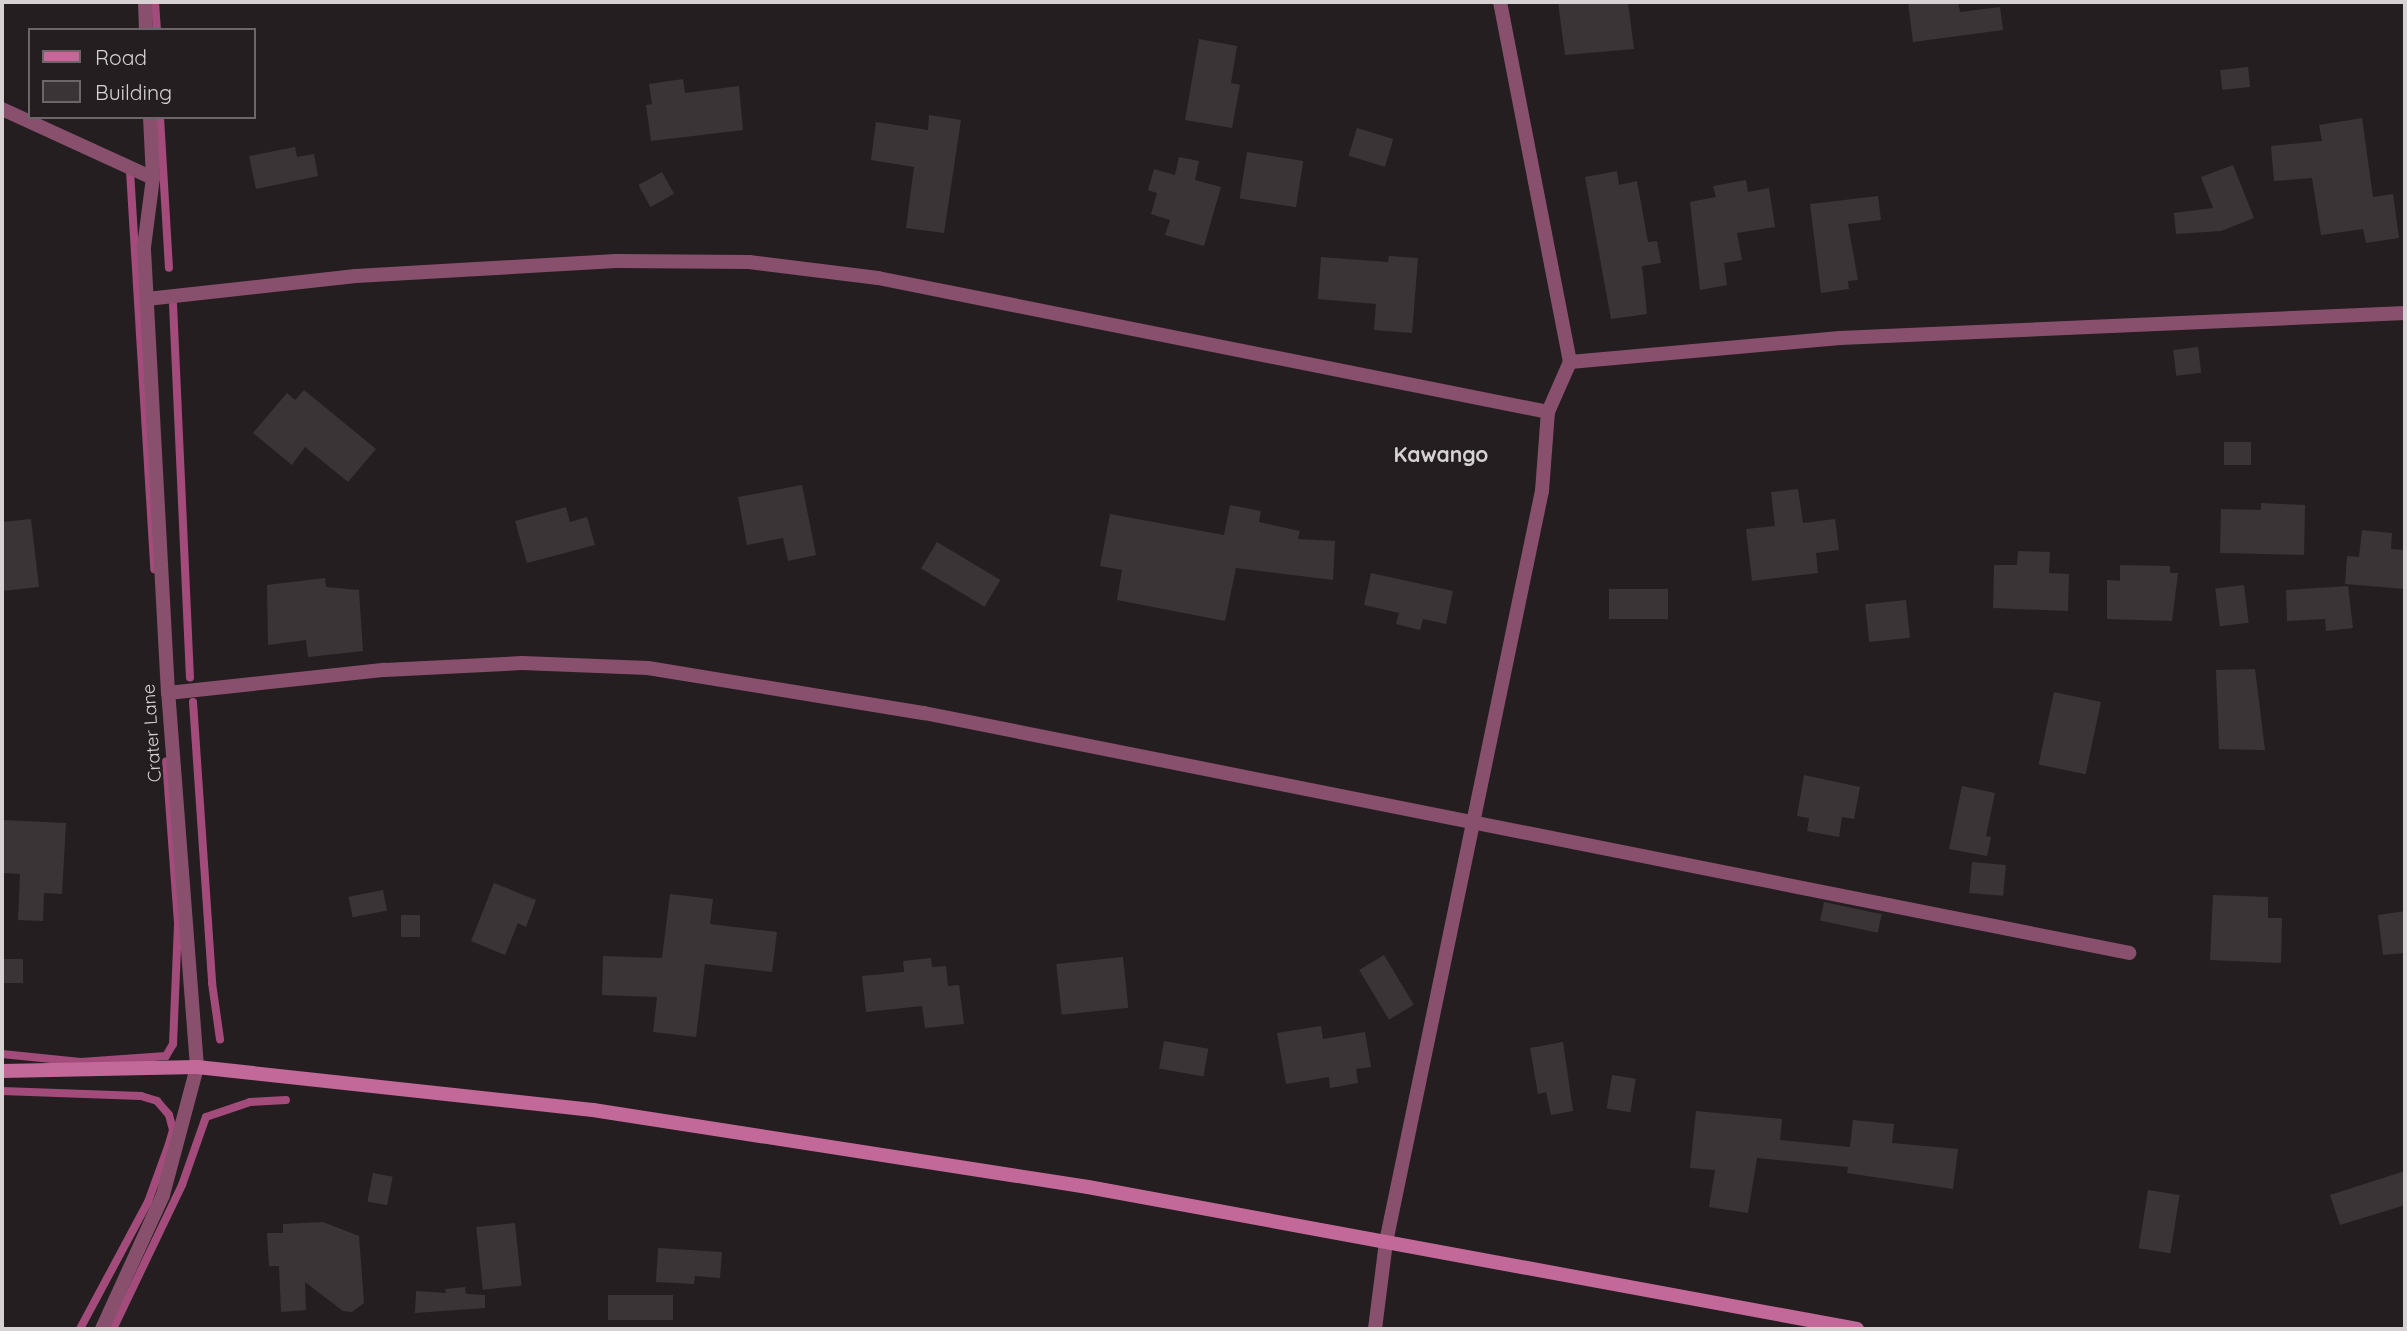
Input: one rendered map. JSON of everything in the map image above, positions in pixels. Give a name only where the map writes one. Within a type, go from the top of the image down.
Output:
[{"type":"street","points":[[145,2],[146,28]]},
{"type":"street","points":[[1375,1329],[1386,1242],[1542,491],[1548,412],[1570,362],[1500,2]]},
{"type":"street","points":[[2,109],[153,178]]},
{"type":"street","name":"Crater Lane","points":[[102,1329],[163,1195],[197,1067],[168,693],[145,247],[153,178],[150,119]]},
{"type":"street","points":[[148,299],[356,276],[629,261],[749,262],[878,278],[1548,412]]},
{"type":"street","points":[[1570,362],[1840,338],[2405,313]]},
{"type":"street","points":[[168,693],[385,670],[508,663],[648,668],[924,713],[2129,953]]},
{"type":"street","points":[[2,1071],[197,1067],[593,1110],[1088,1187],[1857,1329]]},
{"type":"building","points":[[1558,2],[1628,2],[1634,49],[1565,55]]},
{"type":"building","points":[[1908,2],[1958,2],[1960,12],[2000,7],[2003,30],[1913,42]]},
{"type":"building","points":[[1199,39],[1237,46],[1231,83],[1240,85],[1232,128],[1185,120]]},
{"type":"building","points":[[2248,67],[2250,87],[2222,90],[2220,70]]},
{"type":"building","points":[[683,79],[685,93],[739,86],[743,130],[651,141],[646,105],[652,104],[649,84]]},
{"type":"building","points":[[929,115],[961,120],[944,233],[906,228],[914,167],[871,160],[876,122],[928,130]]},
{"type":"building","points":[[2362,118],[2373,197],[2393,194],[2399,238],[2366,243],[2363,229],[2321,235],[2312,178],[2274,181],[2271,146],[2322,141],[2319,125]]},
{"type":"building","points":[[1357,128],[1393,139],[1385,167],[1349,156]]},
{"type":"building","points":[[295,147],[297,157],[314,154],[318,176],[256,189],[249,156]]},
{"type":"building","points":[[1247,152],[1303,161],[1296,207],[1240,198]]},
{"type":"building","points":[[1179,157],[1199,161],[1195,180],[1221,187],[1204,246],[1165,235],[1170,220],[1151,214],[1157,193],[1148,190],[1154,169],[1175,175]]},
{"type":"building","points":[[2233,165],[2254,218],[2221,231],[2176,234],[2174,213],[2213,208],[2201,177]]},
{"type":"building","points":[[1617,171],[1619,185],[1637,181],[1648,242],[1657,241],[1661,263],[1642,266],[1647,314],[1611,319],[1585,177]]},
{"type":"building","points":[[662,172],[674,194],[651,207],[638,185]]},
{"type":"building","points":[[1746,180],[1748,192],[1769,188],[1775,227],[1737,233],[1742,260],[1724,263],[1727,285],[1700,290],[1690,202],[1716,197],[1713,186]]},
{"type":"building","points":[[1878,196],[1881,220],[1848,224],[1858,280],[1848,281],[1849,289],[1821,293],[1810,204]]},
{"type":"building","points":[[1389,256],[1418,258],[1412,333],[1374,330],[1376,304],[1318,299],[1321,257],[1388,262]]},
{"type":"building","points":[[2198,347],[2201,373],[2176,376],[2173,350]]},
{"type":"building","points":[[304,390],[376,449],[348,482],[305,447],[292,465],[253,433],[287,393],[295,400]]},
{"type":"building","points":[[2224,442],[2251,442],[2251,465],[2224,465]]},
{"type":"building","points":[[802,485],[816,555],[788,561],[783,538],[747,545],[738,497]]},
{"type":"building","points":[[1798,489],[1803,523],[1835,519],[1839,550],[1816,553],[1818,573],[1752,581],[1746,529],[1775,526],[1771,492]]},
{"type":"building","points":[[2261,503],[2305,505],[2304,555],[2220,553],[2221,509],[2261,510]]},
{"type":"building","points":[[1230,505],[1261,511],[1259,522],[1300,531],[1298,539],[1335,541],[1333,580],[1236,568],[1225,621],[1117,600],[1122,570],[1100,566],[1110,514],[1224,535]]},
{"type":"building","points":[[566,507],[570,522],[587,517],[595,545],[527,563],[515,521]]},
{"type":"building","points":[[31,519],[39,587],[2,591],[2,522]]},
{"type":"building","points":[[2362,530],[2392,533],[2391,549],[2405,550],[2405,589],[2345,584],[2347,556],[2359,557]]},
{"type":"building","points":[[937,542],[1000,580],[984,607],[921,569]]},
{"type":"building","points":[[2018,551],[2050,552],[2049,573],[2069,574],[2068,611],[1993,608],[1994,565],[2017,565]]},
{"type":"building","points":[[2120,565],[2170,566],[2170,573],[2178,573],[2172,621],[2107,619],[2107,580],[2120,581]]},
{"type":"building","points":[[1371,573],[1453,591],[1446,624],[1423,619],[1420,630],[1396,624],[1399,613],[1364,605]]},
{"type":"building","points":[[325,578],[326,587],[359,590],[363,651],[308,657],[306,640],[268,645],[267,585]]},
{"type":"building","points":[[2244,585],[2249,623],[2220,626],[2215,589]]},
{"type":"building","points":[[2348,586],[2353,628],[2326,631],[2325,619],[2287,621],[2286,590]]},
{"type":"building","points":[[1609,589],[1668,589],[1668,619],[1609,619]]},
{"type":"building","points":[[1906,600],[1910,638],[1869,642],[1865,604]]},
{"type":"building","points":[[2255,669],[2265,750],[2219,749],[2216,670]]},
{"type":"building","points":[[2054,692],[2101,702],[2086,774],[2039,764]]},
{"type":"building","points":[[1804,775],[1860,787],[1854,819],[1842,817],[1839,837],[1807,831],[1809,818],[1797,816]]},
{"type":"building","points":[[1962,786],[1995,793],[1986,836],[1991,837],[1987,856],[1949,849]]},
{"type":"building","points":[[2,820],[66,823],[62,894],[44,893],[43,921],[18,920],[20,874],[2,873]]},
{"type":"building","points":[[1972,862],[2006,865],[2003,896],[1969,893]]},
{"type":"building","points":[[494,883],[536,900],[526,927],[518,923],[505,955],[471,941]]},
{"type":"building","points":[[383,890],[387,911],[353,917],[349,897]]},
{"type":"building","points":[[670,894],[713,899],[710,924],[777,932],[772,972],[705,964],[696,1037],[653,1032],[657,997],[602,995],[603,956],[662,958]]},
{"type":"building","points":[[2213,895],[2268,897],[2268,918],[2282,918],[2281,963],[2210,960]]},
{"type":"building","points":[[1824,902],[1882,914],[1878,933],[1820,921]]},
{"type":"building","points":[[2405,911],[2405,953],[2383,955],[2378,915]]},
{"type":"building","points":[[401,915],[420,915],[420,937],[401,937]]},
{"type":"building","points":[[1384,955],[1414,1005],[1389,1020],[1359,970]]},
{"type":"building","points":[[1123,957],[1128,1008],[1062,1015],[1056,964]]},
{"type":"building","points":[[931,958],[932,967],[946,966],[948,986],[959,985],[964,1024],[925,1028],[922,1006],[866,1012],[862,976],[904,972],[903,961]]},
{"type":"building","points":[[2,959],[23,959],[23,983],[2,983]]},
{"type":"building","points":[[1321,1026],[1323,1039],[1365,1032],[1371,1067],[1356,1069],[1358,1083],[1330,1088],[1329,1077],[1286,1084],[1277,1033]]},
{"type":"building","points":[[1164,1041],[1208,1049],[1203,1076],[1159,1069]]},
{"type":"building","points":[[1563,1042],[1573,1111],[1551,1115],[1546,1092],[1538,1094],[1530,1048]]},
{"type":"building","points":[[1612,1075],[1636,1079],[1630,1112],[1607,1109]]},
{"type":"building","points":[[1696,1111],[1782,1119],[1780,1140],[1850,1147],[1853,1120],[1894,1124],[1892,1143],[1958,1149],[1953,1189],[1847,1173],[1848,1167],[1757,1158],[1748,1213],[1709,1207],[1715,1170],[1690,1168]]},
{"type":"building","points":[[2405,1171],[2405,1205],[2340,1225],[2330,1195]]},
{"type":"building","points":[[373,1173],[393,1177],[387,1205],[367,1201]]},
{"type":"building","points":[[2148,1190],[2180,1195],[2170,1253],[2139,1248]]},
{"type":"building","points":[[323,1222],[359,1236],[364,1303],[352,1312],[343,1311],[305,1282],[306,1310],[281,1312],[279,1266],[269,1266],[267,1233],[283,1233],[283,1224]]},
{"type":"building","points":[[515,1223],[522,1286],[483,1290],[476,1227]]},
{"type":"building","points":[[658,1248],[722,1252],[720,1278],[695,1276],[694,1284],[656,1282]]},
{"type":"building","points":[[465,1287],[466,1294],[485,1295],[485,1308],[415,1313],[416,1291],[446,1293],[445,1289]]},
{"type":"building","points":[[608,1295],[673,1295],[673,1320],[608,1320]]},
{"type":"waterway","points":[[155,2],[157,28]]},
{"type":"waterway","points":[[160,119],[169,268]]},
{"type":"waterway","points":[[130,171],[154,569]]},
{"type":"waterway","points":[[173,304],[190,678]]},
{"type":"waterway","points":[[193,702],[212,983],[220,1039]]},
{"type":"waterway","points":[[2,1054],[81,1062],[166,1056],[173,1044],[178,923],[166,761]]},
{"type":"waterway","points":[[2,1091],[141,1096],[157,1101],[169,1115],[173,1130],[148,1202],[80,1329]]},
{"type":"waterway","points":[[113,1329],[182,1185],[206,1117],[250,1102],[286,1100]]},
{"type":"district","name":"Kawango","points":[[1441,454]]}]
